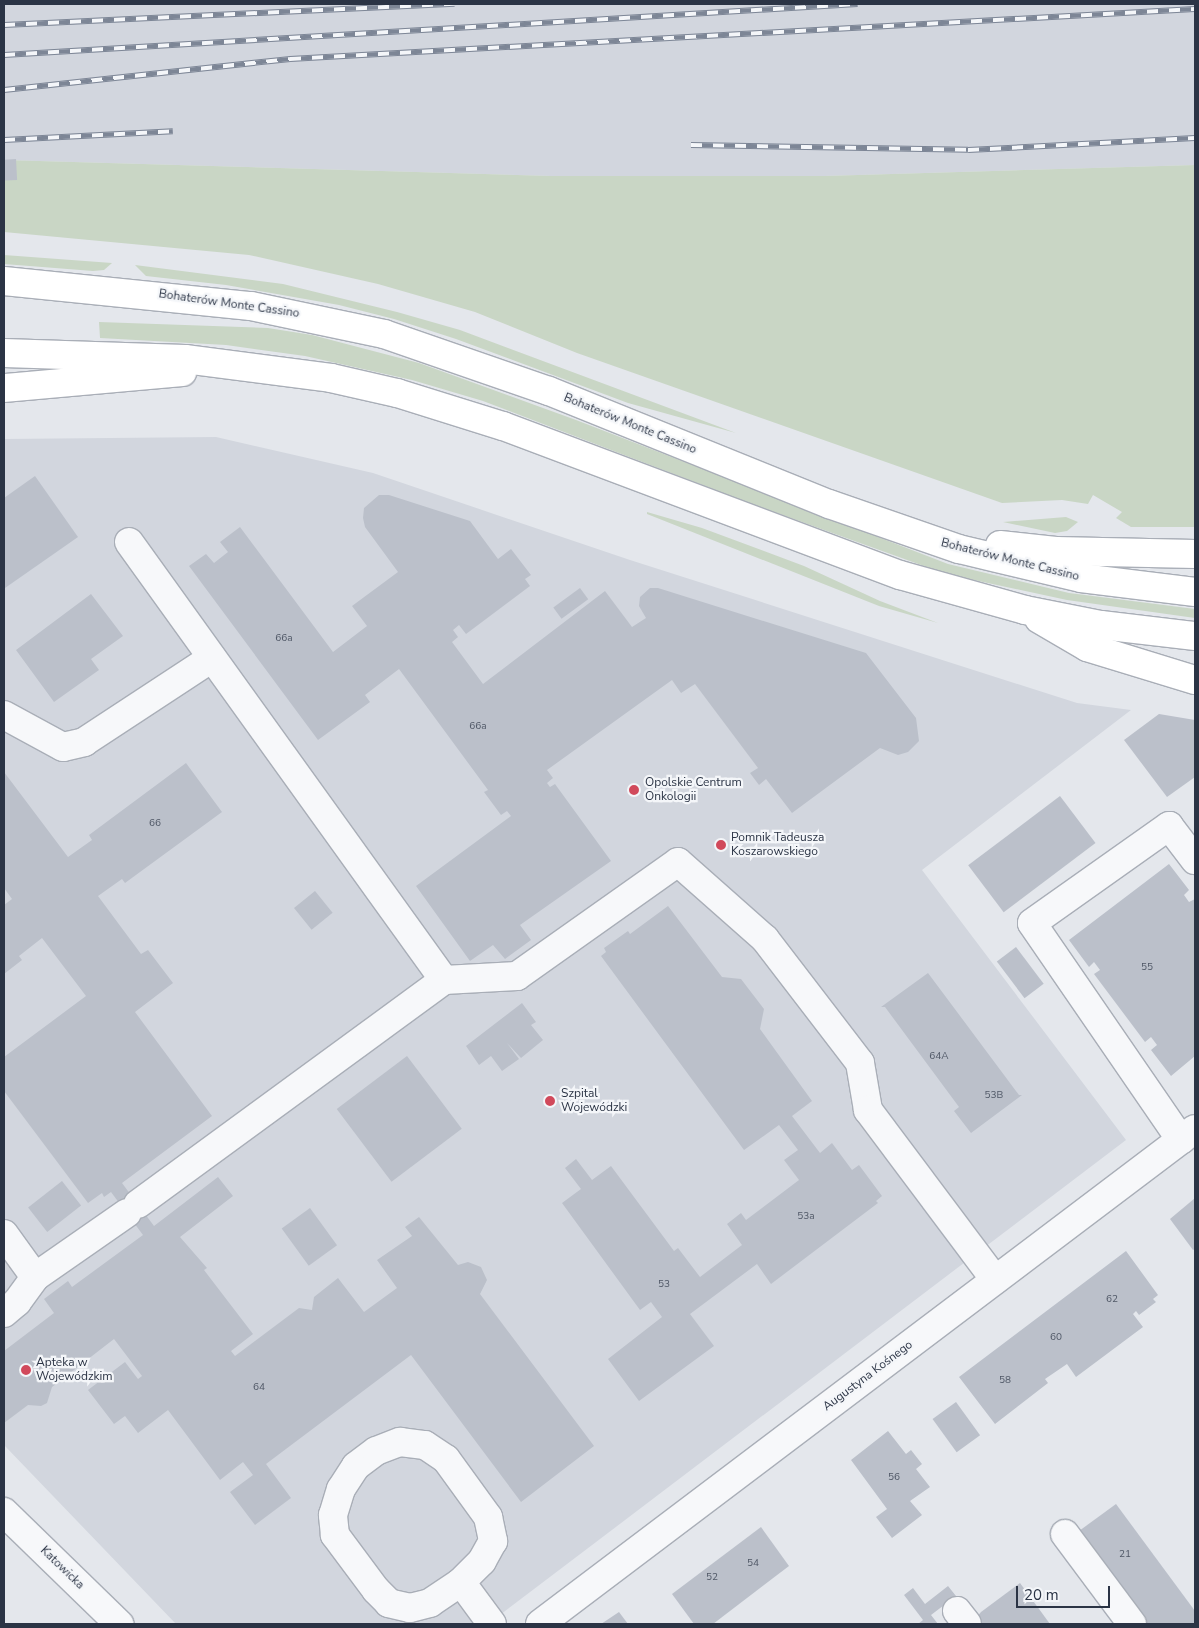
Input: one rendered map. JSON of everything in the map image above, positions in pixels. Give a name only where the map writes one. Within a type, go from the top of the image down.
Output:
[{"type":"main road","name":"Bohaterów Monte Cassino","points":[[4,280],[251,306],[384,334],[549,391],[829,504],[959,549],[1081,578],[1195,592]]},
{"type":"main road","points":[[4,296],[57,285]]},
{"type":"main road","points":[[4,354],[129,355],[242,365],[331,378],[452,409],[900,575],[1026,610],[1101,625],[1195,636]]},
{"type":"main road","points":[[4,388],[242,365]]},
{"type":"main road","points":[[959,549],[987,545],[1056,551],[1195,554]]},
{"type":"main road","points":[[1026,610],[1088,647],[1195,680]]},
{"type":"street","points":[[129,542],[444,980]]},
{"type":"street","points":[[4,715],[63,747],[84,742],[212,658]]},
{"type":"street","points":[[1188,1134],[1032,923],[1169,826],[1195,860]]},
{"type":"street","points":[[4,1313],[17,1302],[35,1277],[444,980],[517,976],[678,862],[765,939],[860,1063],[868,1110],[995,1280]]},
{"type":"street","name":"Augustyna Kośnego","points":[[540,1624],[1188,1134]]},
{"type":"street","points":[[4,1234],[35,1277]]},
{"type":"street","points":[[4,1284],[35,1277]]},
{"type":"street","points":[[400,1442],[425,1445],[446,1459],[488,1517],[493,1541],[482,1562],[461,1582],[430,1603],[410,1608],[389,1603],[335,1534],[333,1515],[341,1489],[356,1466],[376,1451],[400,1442]]},
{"type":"street","name":"Katowicka","points":[[4,1512],[119,1624]]},
{"type":"street","points":[[1065,1534],[1132,1624]]},
{"type":"street","points":[[461,1582],[492,1624]]},
{"type":"shaded area","points":[[4,4],[1195,4],[1195,165],[824,176],[552,176],[4,160]]},
{"type":"shaded area","name":"Szpital Wojewódzki","points":[[216,437],[373,473],[630,560],[1077,703],[1131,710],[922,870],[1126,1140],[488,1624],[176,1624],[4,1445],[4,439]]},
{"type":"green space","points":[[4,160],[552,176],[824,176],[1195,165],[1195,527],[1131,527],[1116,518],[1122,512],[1093,495],[1088,504],[1062,500],[1002,503],[577,353],[475,312],[378,284],[249,255],[4,232]]},
{"type":"green space","points":[[4,255],[112,263],[104,270],[93,271],[4,264]]},
{"type":"green space","points":[[135,265],[283,284],[397,312],[460,330],[736,433],[628,403],[456,339],[394,319],[339,305],[226,285],[146,276]]},
{"type":"green space","points":[[99,322],[268,328],[312,335],[419,363],[576,420],[948,564],[1069,593],[1195,609],[1195,618],[1067,600],[946,574],[752,504],[483,401],[412,380],[305,356],[226,345],[100,338]]},
{"type":"green space","points":[[647,512],[702,528],[804,566],[880,601],[938,623],[879,606],[647,514]]},
{"type":"green space","points":[[1066,517],[1078,522],[1067,531],[1055,533],[1003,522]]},
{"type":"building","points":[[16,159],[17,180],[5,181],[4,160]]},
{"type":"building","points":[[35,476],[78,537],[5,588],[4,498]]},
{"type":"building","points":[[379,495],[389,495],[470,521],[498,559],[511,549],[531,575],[525,579],[530,586],[466,634],[459,625],[453,630],[458,637],[452,642],[483,684],[605,591],[632,627],[646,618],[639,606],[640,597],[650,588],[658,588],[866,653],[916,718],[919,741],[908,752],[898,755],[880,748],[792,813],[766,779],[759,785],[750,773],[758,768],[695,684],[681,693],[672,680],[547,770],[553,778],[547,783],[550,787],[555,784],[611,861],[520,925],[531,940],[505,959],[493,945],[470,961],[416,886],[511,816],[507,811],[501,815],[484,792],[488,790],[399,669],[365,695],[370,702],[318,740],[189,566],[206,554],[214,563],[228,552],[220,542],[240,527],[333,652],[367,626],[352,606],[398,572],[365,527],[363,518],[364,508]]},
{"type":"building","points":[[580,588],[588,599],[562,619],[553,607]]},
{"type":"building","points":[[91,594],[123,636],[91,659],[99,670],[54,702],[16,650]]},
{"type":"building","points":[[1159,714],[1195,720],[1195,777],[1167,797],[1124,740]]},
{"type":"building","points":[[186,763],[222,812],[125,883],[122,879],[98,896],[141,954],[148,950],[173,983],[135,1012],[212,1116],[122,1183],[154,1226],[218,1177],[233,1196],[180,1237],[207,1268],[204,1270],[253,1334],[231,1351],[235,1356],[299,1308],[312,1310],[314,1297],[338,1278],[364,1312],[397,1288],[377,1260],[412,1236],[405,1227],[419,1217],[458,1265],[468,1262],[481,1267],[487,1280],[480,1294],[594,1446],[521,1502],[411,1355],[266,1464],[291,1498],[255,1525],[230,1492],[253,1475],[243,1462],[220,1480],[168,1410],[138,1433],[125,1416],[114,1424],[88,1390],[125,1362],[138,1379],[142,1376],[114,1339],[52,1387],[47,1403],[41,1406],[28,1405],[4,1423],[4,1351],[54,1313],[44,1299],[68,1281],[72,1287],[143,1235],[111,1192],[104,1197],[102,1193],[88,1203],[4,1091],[4,1057],[86,996],[42,938],[19,956],[22,960],[4,974],[4,905],[12,899],[4,888],[4,772],[68,857],[92,840],[89,835]]},
{"type":"building","points":[[1060,796],[1096,843],[1004,912],[968,865]]},
{"type":"building","points":[[1169,864],[1189,890],[1184,895],[1189,902],[1195,899],[1195,1056],[1171,1076],[1151,1050],[1157,1045],[1151,1037],[1145,1042],[1094,974],[1100,970],[1094,962],[1089,967],[1069,940]]},
{"type":"building","points":[[315,891],[333,913],[312,930],[294,908]]},
{"type":"building","points":[[668,906],[722,977],[741,979],[764,1009],[760,1029],[812,1101],[792,1116],[820,1153],[832,1143],[852,1170],[859,1165],[882,1196],[876,1201],[878,1203],[771,1284],[757,1264],[690,1314],[714,1346],[639,1401],[608,1359],[662,1317],[651,1302],[640,1310],[562,1203],[581,1189],[565,1168],[576,1159],[592,1180],[611,1166],[674,1251],[678,1248],[700,1277],[742,1245],[727,1224],[741,1213],[746,1220],[799,1180],[784,1160],[798,1150],[779,1125],[744,1150],[601,956],[606,952],[604,948],[628,931],[630,934]]},
{"type":"building","points":[[1016,947],[1044,984],[1025,998],[997,961]]},
{"type":"building","points":[[928,973],[1019,1095],[1022,1095],[971,1133],[954,1111],[959,1107],[885,1007],[881,1007]]},
{"type":"building","points":[[522,1003],[536,1022],[531,1025],[543,1040],[521,1058],[507,1043],[519,1059],[502,1071],[491,1056],[479,1065],[466,1046]]},
{"type":"building","points":[[407,1056],[462,1129],[391,1182],[337,1109]]},
{"type":"building","points":[[62,1181],[81,1205],[47,1232],[28,1207]]},
{"type":"building","points":[[1195,1198],[1195,1249],[1193,1250],[1170,1219]]},
{"type":"building","points":[[310,1208],[337,1245],[309,1266],[282,1229]]},
{"type":"building","points":[[1126,1251],[1158,1295],[1153,1299],[1156,1302],[1139,1315],[1136,1311],[1133,1314],[1143,1327],[1076,1377],[1067,1364],[1045,1379],[1048,1383],[995,1424],[959,1377]]},
{"type":"building","points":[[956,1402],[980,1435],[957,1452],[933,1419]]},
{"type":"building","points":[[888,1431],[906,1454],[911,1450],[922,1464],[916,1469],[930,1487],[910,1501],[922,1515],[892,1538],[876,1517],[887,1509],[851,1460]]},
{"type":"building","points":[[1116,1504],[1195,1611],[1195,1624],[1148,1624],[1079,1531]]},
{"type":"building","points":[[761,1527],[789,1566],[713,1624],[694,1624],[672,1594]]},
{"type":"building","points":[[1020,1583],[1050,1624],[983,1624],[977,1617],[981,1612]]},
{"type":"building","points":[[948,1586],[956,1596],[931,1615],[938,1624],[918,1624],[923,1620],[904,1595],[913,1588],[925,1604]]},
{"type":"building","points":[[619,1612],[628,1624],[601,1624]]},
{"type":"railway","points":[[4,25],[455,4]]},
{"type":"railway","points":[[4,55],[857,4]]},
{"type":"railway","points":[[4,90],[290,59],[1195,9]]},
{"type":"railway","points":[[4,140],[173,131]]},
{"type":"railway","points":[[691,145],[968,150],[1195,138]]},
{"type":"place","name":"Opolskie Centrum Onkologii","points":[[634,790]]},
{"type":"place","name":"Pomnik Tadeusza Koszarowskiego","points":[[721,845]]},
{"type":"place","name":"Szpital Wojewódzki","points":[[550,1101]]},
{"type":"place","name":"Apteka w Wojewódzkim","points":[[26,1370]]}]
